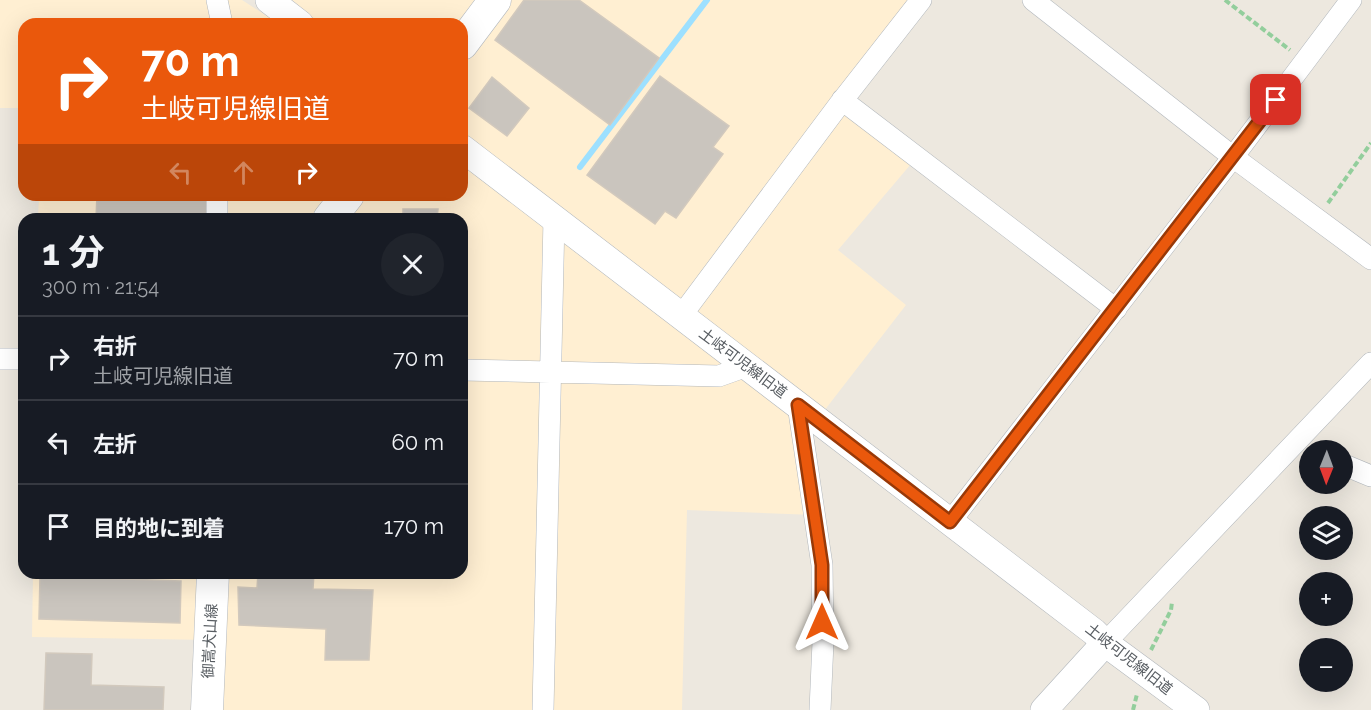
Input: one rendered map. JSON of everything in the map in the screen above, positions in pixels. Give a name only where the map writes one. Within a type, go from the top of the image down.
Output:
[{"type":"main road","points":[[468,36],[495,0]]},
{"type":"main road","points":[[334,213],[343,201]]},
{"type":"main road","name":"御嵩犬山線","points":[[207,710],[213,579]]},
{"type":"street","points":[[217,0],[221,18]]},
{"type":"street","points":[[269,0],[292,18]]},
{"type":"street","points":[[681,316],[842,100],[921,0]]},
{"type":"street","points":[[1033,0],[1233,157],[1371,259]]},
{"type":"street","points":[[950,522],[1233,157],[1351,0]]},
{"type":"street","points":[[842,100],[1116,309]]},
{"type":"street","name":"土岐可児線旧道","points":[[468,153],[1196,710]]},
{"type":"street","points":[[543,710],[554,219]]},
{"type":"street","points":[[0,359],[18,359]]},
{"type":"street","points":[[1309,440],[1371,363]]},
{"type":"street","points":[[468,370],[719,376],[747,366]]},
{"type":"street","points":[[798,405],[822,565],[823,642],[820,710]]},
{"type":"street","points":[[1044,710],[1181,563],[1299,451]]},
{"type":"street","points":[[1353,469],[1371,476]]},
{"type":"path","points":[[1224,0],[1305,62]]},
{"type":"path","points":[[1316,219],[1371,143]]},
{"type":"path","points":[[1142,669],[1171,610],[1181,563]]},
{"type":"shaded area","points":[[0,0],[242,0],[270,18],[18,18],[18,108],[0,108]]},
{"type":"shaded area","points":[[292,0],[921,0],[838,106],[911,164],[838,250],[906,305],[817,420],[799,406],[814,515],[687,510],[682,710],[204,710],[209,640],[32,637],[33,579],[468,579],[468,213],[38,213],[39,201],[468,201],[468,18],[314,18]]},
{"type":"building","points":[[524,0],[579,0],[659,58],[610,125],[495,40]]},
{"type":"building","points":[[660,76],[729,126],[713,147],[723,154],[676,218],[665,211],[655,224],[587,175]]},
{"type":"building","points":[[492,77],[529,108],[507,136],[469,108]]},
{"type":"building","points":[[97,201],[211,201],[211,213],[96,213]]},
{"type":"building","points":[[403,209],[438,209],[438,213],[403,213]]},
{"type":"building","points":[[40,579],[181,581],[180,623],[39,619]]},
{"type":"building","points":[[258,579],[314,579],[313,589],[373,590],[369,660],[325,660],[326,629],[239,625],[238,587],[257,588]]},
{"type":"building","points":[[46,653],[92,654],[91,685],[164,687],[163,710],[44,710]]},
{"type":"waterway","points":[[580,167],[707,0]]},
{"type":"route","points":[[822,622],[822,565],[798,405],[950,522],[1276,100]]}]
